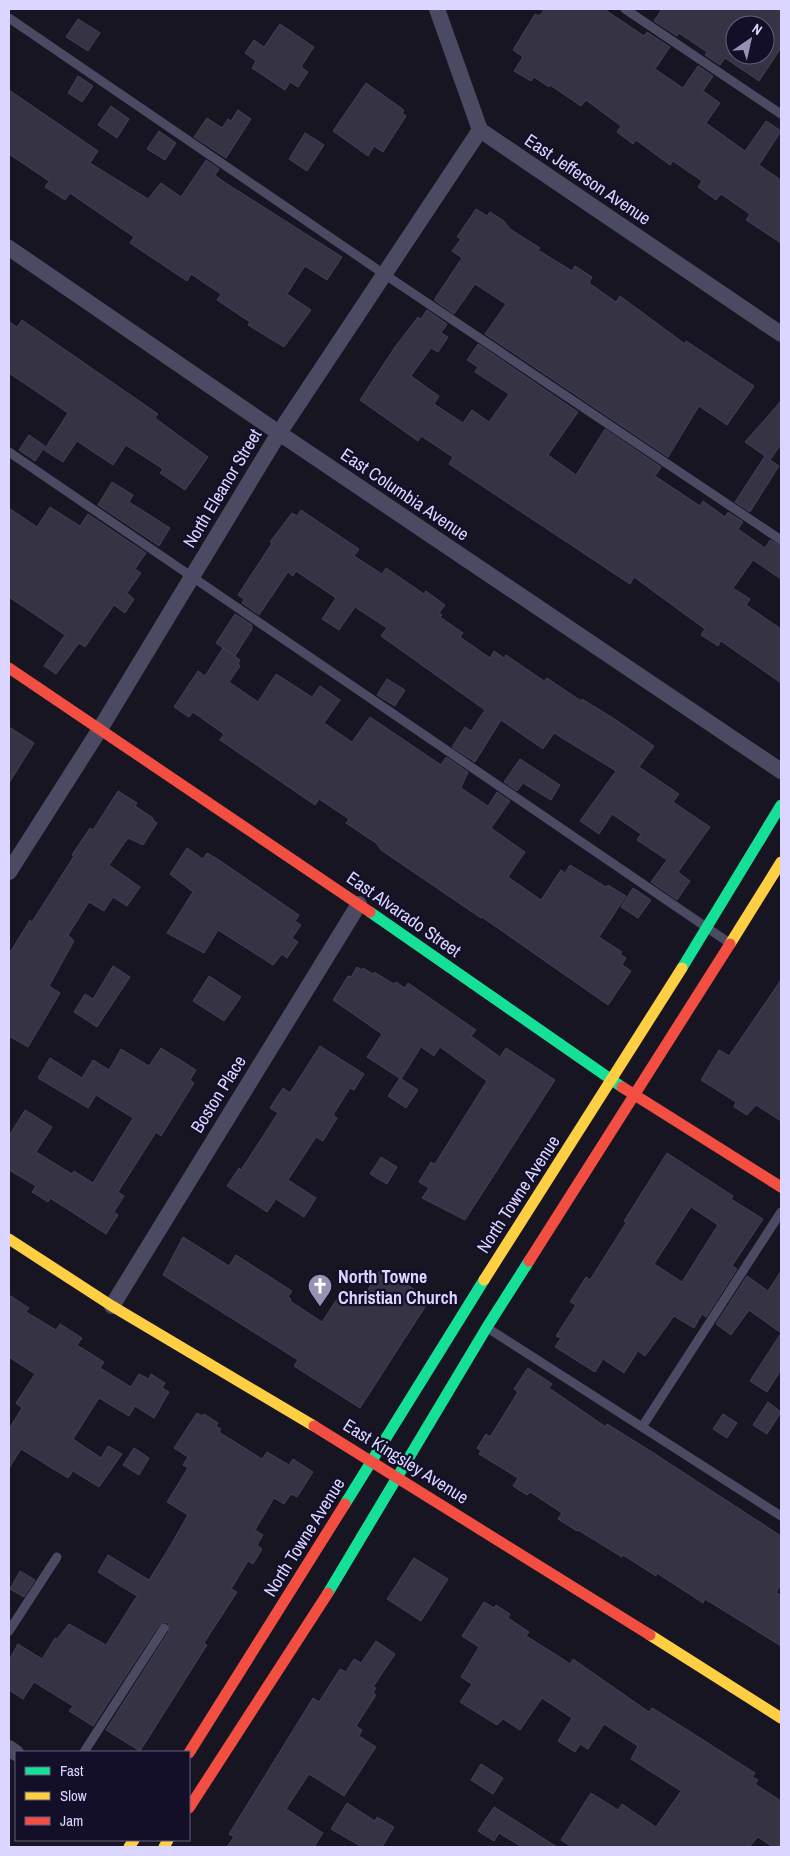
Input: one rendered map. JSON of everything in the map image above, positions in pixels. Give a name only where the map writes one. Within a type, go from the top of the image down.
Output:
[{"type":"main road","name":"East Alvarado Street","points":[[9,668],[358,904],[635,1096],[781,1187]]},
{"type":"main road","name":"North Towne Avenue","points":[[190,1751],[463,1312],[612,1080],[706,927],[779,814]]},
{"type":"main road","points":[[190,1806],[340,1574],[487,1328],[781,862]]},
{"type":"main road","name":"East Kingsley Avenue","points":[[9,1240],[112,1306],[372,1460],[781,1718]]},
{"type":"street","points":[[436,9],[480,130]]},
{"type":"street","name":"North Eleanor Street","points":[[9,872],[100,729],[279,433],[480,130]]},
{"type":"street","name":"East Jefferson Avenue","points":[[480,130],[781,334]]},
{"type":"street","name":"East Columbia Avenue","points":[[9,248],[279,433],[781,771]]},
{"type":"street","name":"Boston Place","points":[[112,1306],[358,904]]},
{"type":"lane","points":[[625,9],[781,114]]},
{"type":"lane","points":[[9,18],[384,274],[781,540]]},
{"type":"lane","points":[[9,452],[730,943]]},
{"type":"lane","points":[[642,1427],[781,1212]]},
{"type":"lane","points":[[487,1328],[781,1516]]},
{"type":"lane","points":[[9,1631],[57,1557]]},
{"type":"lane","points":[[85,1751],[164,1628]]},
{"type":"building","points":[[545,9],[604,9],[644,36],[647,32],[670,47],[655,69],[683,88],[698,66],[713,76],[703,91],[720,103],[706,123],[745,151],[766,121],[781,131],[759,165],[781,180],[781,243],[746,220],[750,214],[721,194],[716,200],[698,187],[702,181],[673,161],[670,165],[636,140],[633,144],[617,132],[621,126],[586,100],[581,106],[550,85],[549,87],[534,77],[531,81],[514,71],[523,57],[513,50],[535,14],[539,16]]},
{"type":"building","points":[[662,9],[781,9],[781,48],[775,57],[775,15],[725,15],[725,58],[720,65],[705,55],[707,52],[679,33],[677,36],[654,21]]},
{"type":"building","points":[[78,19],[100,33],[88,51],[66,37]]},
{"type":"building","points":[[280,24],[314,47],[301,67],[308,72],[298,87],[290,82],[285,90],[252,68],[256,61],[245,53],[254,40],[264,47]]},
{"type":"building","points":[[735,65],[770,65],[759,81]]},
{"type":"building","points":[[78,76],[93,86],[82,102],[68,93]]},
{"type":"building","points":[[366,83],[404,110],[402,113],[406,116],[383,152],[374,146],[368,156],[333,131]]},
{"type":"building","points":[[9,90],[98,151],[90,163],[148,199],[161,183],[181,197],[206,160],[219,169],[215,175],[221,180],[342,257],[327,280],[305,266],[287,294],[311,310],[284,347],[248,325],[250,322],[217,300],[221,294],[191,274],[187,281],[130,243],[134,237],[70,193],[65,200],[45,187],[49,181],[9,154]]},
{"type":"building","points":[[111,106],[129,119],[117,138],[98,125]]},
{"type":"building","points":[[238,110],[251,119],[226,158],[194,137],[207,118],[222,128],[228,119],[231,121]]},
{"type":"building","points":[[159,131],[176,143],[165,160],[147,149]]},
{"type":"building","points":[[305,133],[324,145],[307,171],[289,159]]},
{"type":"building","points":[[476,209],[487,216],[490,212],[504,221],[510,229],[540,248],[538,250],[572,271],[575,266],[592,277],[589,283],[616,302],[620,296],[685,344],[686,341],[754,386],[727,425],[699,406],[668,457],[485,334],[506,304],[475,284],[454,314],[434,300],[462,258],[452,251],[461,239],[457,237]]},
{"type":"building","points":[[427,310],[447,324],[441,333],[448,337],[438,352],[431,348],[411,376],[439,396],[434,404],[463,423],[472,410],[489,422],[509,394],[475,372],[478,367],[467,360],[478,344],[578,412],[548,455],[576,475],[605,429],[661,467],[655,476],[700,506],[703,501],[725,517],[728,512],[743,522],[738,529],[765,548],[770,540],[781,546],[781,579],[753,560],[733,588],[750,599],[746,605],[781,629],[781,683],[721,641],[718,646],[701,635],[705,629],[634,577],[630,584],[449,464],[453,457],[421,436],[418,441],[360,400],[395,347],[418,317],[421,319]]},
{"type":"building","points":[[22,320],[158,414],[155,418],[208,457],[185,490],[160,473],[163,469],[126,445],[113,465],[77,441],[63,462],[44,450],[68,413],[9,373],[9,322],[17,327]]},
{"type":"building","points":[[781,401],[781,444],[770,460],[779,466],[750,512],[735,502],[765,456],[745,442]]},
{"type":"building","points":[[29,435],[45,446],[35,461],[19,450]]},
{"type":"building","points":[[112,482],[133,495],[129,502],[170,528],[159,546],[98,505]]},
{"type":"building","points":[[50,507],[80,526],[88,514],[146,553],[135,569],[141,573],[127,593],[134,599],[125,613],[114,605],[85,647],[79,643],[56,674],[44,666],[65,635],[9,597],[9,508],[37,527]]},
{"type":"building","points":[[301,510],[359,549],[354,556],[382,574],[386,568],[424,594],[426,591],[445,605],[439,613],[442,615],[440,617],[463,633],[460,637],[490,658],[494,651],[504,658],[506,655],[544,681],[547,678],[581,701],[582,699],[613,718],[654,746],[639,767],[679,794],[673,802],[710,827],[678,872],[690,881],[677,900],[651,882],[667,860],[637,840],[641,834],[612,814],[599,834],[580,821],[616,771],[554,733],[543,749],[501,720],[475,762],[452,747],[465,727],[471,731],[485,710],[381,636],[387,628],[355,607],[339,630],[322,619],[336,598],[296,571],[293,576],[288,572],[259,615],[242,603],[244,599],[238,595],[272,543],[270,542],[292,513],[297,516]]},
{"type":"building","points":[[235,614],[252,625],[252,629],[235,656],[216,643]]},
{"type":"building","points":[[223,648],[240,660],[238,664],[240,666],[229,682],[258,702],[276,674],[312,697],[320,686],[340,700],[324,723],[352,742],[370,717],[441,765],[446,757],[468,772],[461,788],[488,806],[497,792],[510,801],[491,828],[525,852],[508,877],[541,900],[561,870],[565,873],[570,865],[606,887],[608,885],[626,896],[599,937],[622,952],[620,954],[626,958],[622,965],[631,971],[608,1005],[482,917],[381,850],[376,843],[346,823],[349,819],[319,799],[315,805],[220,740],[224,734],[193,712],[189,717],[174,707],[198,671],[205,676]]},
{"type":"building","points":[[387,679],[405,690],[395,706],[377,695]]},
{"type":"building","points":[[9,727],[34,743],[9,783]]},
{"type":"building","points":[[520,759],[560,785],[551,800],[523,783],[517,791],[504,782]]},
{"type":"building","points":[[118,791],[137,803],[135,806],[153,818],[157,823],[143,845],[128,838],[109,865],[140,887],[127,906],[113,897],[104,911],[89,902],[68,935],[74,941],[49,986],[60,993],[28,1047],[9,1036],[9,954],[30,920],[32,922],[90,828],[93,830]]},
{"type":"building","points":[[187,848],[203,859],[207,853],[219,860],[299,915],[295,921],[301,925],[292,938],[298,942],[287,958],[282,954],[273,965],[218,930],[204,953],[167,933],[193,892],[170,874]]},
{"type":"building","points":[[633,888],[651,900],[638,918],[621,907]]},
{"type":"building","points":[[113,966],[130,977],[97,1027],[74,1012],[85,994],[93,999]]},
{"type":"building","points":[[357,967],[373,974],[374,972],[405,988],[408,983],[476,1030],[471,1036],[500,1057],[506,1048],[555,1080],[465,1220],[422,1198],[429,1188],[419,1182],[431,1162],[435,1164],[487,1081],[440,1047],[434,1056],[421,1047],[401,1079],[367,1057],[382,1034],[333,1000],[348,976],[351,977]]},
{"type":"building","points":[[209,976],[241,997],[224,1021],[193,1001]]},
{"type":"building","points":[[781,980],[781,1121],[756,1105],[747,1115],[734,1107],[736,1102],[701,1080],[719,1050],[729,1056]]},
{"type":"building","points":[[320,1046],[364,1074],[354,1090],[350,1088],[333,1115],[337,1118],[323,1141],[316,1137],[288,1180],[316,1198],[304,1217],[276,1199],[267,1212],[227,1186],[239,1168],[241,1170],[278,1113],[270,1108],[283,1088],[290,1093]]},
{"type":"building","points":[[161,1048],[196,1070],[190,1080],[194,1083],[161,1136],[156,1132],[118,1192],[124,1196],[114,1212],[118,1215],[106,1234],[50,1198],[48,1202],[32,1192],[36,1186],[9,1170],[9,1136],[25,1110],[52,1127],[36,1152],[72,1174],[74,1171],[93,1183],[133,1118],[96,1095],[88,1108],[38,1078],[50,1058],[82,1078],[93,1060],[109,1070],[121,1049],[149,1066]]},
{"type":"building","points":[[400,1078],[418,1090],[406,1108],[388,1096]]},
{"type":"building","points":[[667,1153],[733,1196],[731,1199],[763,1219],[732,1266],[737,1269],[706,1317],[702,1314],[694,1328],[674,1316],[645,1356],[638,1351],[624,1373],[603,1359],[595,1372],[555,1347],[561,1338],[556,1336],[576,1305],[570,1302],[586,1277],[590,1280],[626,1223],[624,1221]],"holes":[[[691,1207],[718,1225],[682,1282],[654,1264]]]},
{"type":"building","points":[[381,1157],[397,1167],[387,1184],[370,1174]]},
{"type":"building","points":[[183,1237],[229,1266],[236,1255],[292,1291],[288,1297],[291,1299],[290,1301],[322,1322],[339,1296],[349,1302],[352,1297],[360,1302],[381,1269],[430,1299],[360,1408],[294,1366],[298,1360],[163,1275]]},
{"type":"building","points":[[781,1271],[781,1333],[749,1310],[731,1335],[716,1324],[747,1276],[768,1291]]},
{"type":"building","points":[[9,1295],[29,1308],[26,1312],[56,1330],[60,1324],[82,1338],[77,1345],[104,1362],[100,1368],[131,1387],[139,1374],[149,1379],[151,1374],[165,1383],[162,1388],[169,1392],[154,1418],[135,1406],[129,1416],[99,1398],[73,1439],[101,1458],[108,1446],[122,1454],[99,1487],[73,1471],[68,1478],[21,1449],[9,1468],[9,1429],[22,1408],[16,1403],[35,1374],[9,1357]]},
{"type":"building","points":[[781,1333],[781,1370],[767,1392],[750,1381]]},
{"type":"building","points":[[528,1368],[552,1384],[549,1388],[606,1427],[607,1424],[781,1536],[781,1584],[776,1593],[781,1595],[781,1646],[705,1599],[703,1603],[657,1573],[656,1576],[623,1555],[622,1557],[558,1519],[562,1513],[530,1492],[527,1495],[513,1486],[518,1478],[479,1454],[481,1451],[477,1448],[486,1434],[490,1437],[518,1392],[514,1389]]},
{"type":"building","points":[[768,1402],[781,1412],[767,1434],[753,1425]]},
{"type":"building","points":[[197,1413],[202,1416],[204,1414],[218,1423],[216,1426],[221,1429],[219,1432],[262,1459],[267,1452],[289,1465],[293,1459],[313,1472],[297,1497],[291,1494],[284,1504],[274,1498],[255,1530],[263,1535],[257,1545],[262,1549],[253,1564],[248,1561],[231,1589],[237,1592],[204,1643],[207,1645],[140,1751],[106,1730],[169,1631],[168,1623],[164,1622],[159,1625],[93,1726],[69,1711],[73,1706],[34,1682],[23,1699],[9,1690],[9,1660],[18,1644],[42,1659],[55,1638],[57,1639],[69,1624],[106,1645],[137,1596],[98,1572],[108,1555],[149,1580],[166,1553],[188,1515],[167,1502],[188,1468],[183,1465],[188,1457],[174,1448]]},
{"type":"building","points":[[723,1414],[737,1423],[727,1438],[713,1429]]},
{"type":"building","points":[[134,1448],[149,1458],[139,1475],[123,1465]]},
{"type":"building","points":[[414,1558],[448,1579],[421,1621],[387,1599]]},
{"type":"building","points":[[20,1571],[35,1580],[24,1597],[10,1589]]},
{"type":"building","points":[[484,1602],[494,1608],[496,1605],[510,1614],[508,1618],[529,1632],[526,1636],[570,1664],[573,1659],[649,1712],[652,1708],[659,1712],[755,1773],[752,1777],[758,1780],[755,1784],[781,1801],[781,1847],[773,1847],[758,1837],[749,1847],[572,1847],[561,1840],[591,1793],[618,1810],[622,1804],[656,1827],[681,1791],[631,1759],[638,1746],[604,1724],[588,1749],[580,1744],[575,1752],[558,1741],[572,1718],[542,1698],[520,1730],[503,1719],[497,1725],[460,1702],[472,1684],[461,1677],[479,1647],[462,1636]]},
{"type":"building","points":[[376,1641],[395,1654],[373,1687],[376,1688],[373,1693],[376,1695],[356,1726],[362,1730],[359,1736],[376,1747],[344,1796],[309,1774],[286,1809],[323,1833],[314,1847],[227,1847],[234,1837],[229,1834],[313,1698],[319,1702],[340,1669],[346,1672],[354,1659],[361,1663]]},
{"type":"building","points":[[481,1764],[503,1778],[493,1794],[471,1780]]},
{"type":"building","points":[[347,1803],[375,1821],[377,1817],[394,1827],[382,1847],[362,1847],[331,1829]]},
{"type":"building","points":[[494,1807],[557,1847],[522,1847],[499,1833],[494,1841],[478,1831]]},
{"type":"traffic: fast","points":[[682,968],[781,805]]},
{"type":"traffic: fast","points":[[370,912],[622,1087]]},
{"type":"traffic: fast","points":[[328,1593],[487,1327],[529,1261]]},
{"type":"traffic: fast","points":[[345,1504],[484,1280]]},
{"type":"traffic: slow","points":[[730,944],[781,862]]},
{"type":"traffic: slow","points":[[484,1280],[682,968]]},
{"type":"traffic: slow","points":[[9,1239],[112,1306],[314,1426]]},
{"type":"traffic: slow","points":[[650,1635],[781,1718]]},
{"type":"traffic: slow","points":[[129,1847],[133,1841]]},
{"type":"traffic: slow","points":[[164,1847],[167,1841]]},
{"type":"traffic: jam","points":[[9,668],[370,912]]},
{"type":"traffic: jam","points":[[529,1261],[730,944]]},
{"type":"traffic: jam","points":[[622,1087],[781,1187]]},
{"type":"traffic: jam","points":[[314,1426],[650,1635]]},
{"type":"traffic: jam","points":[[190,1751],[345,1504]]},
{"type":"traffic: jam","points":[[190,1806],[328,1593]]},
{"type":"place","name":"North Towne Christian Church","points":[[320,1307]]}]
